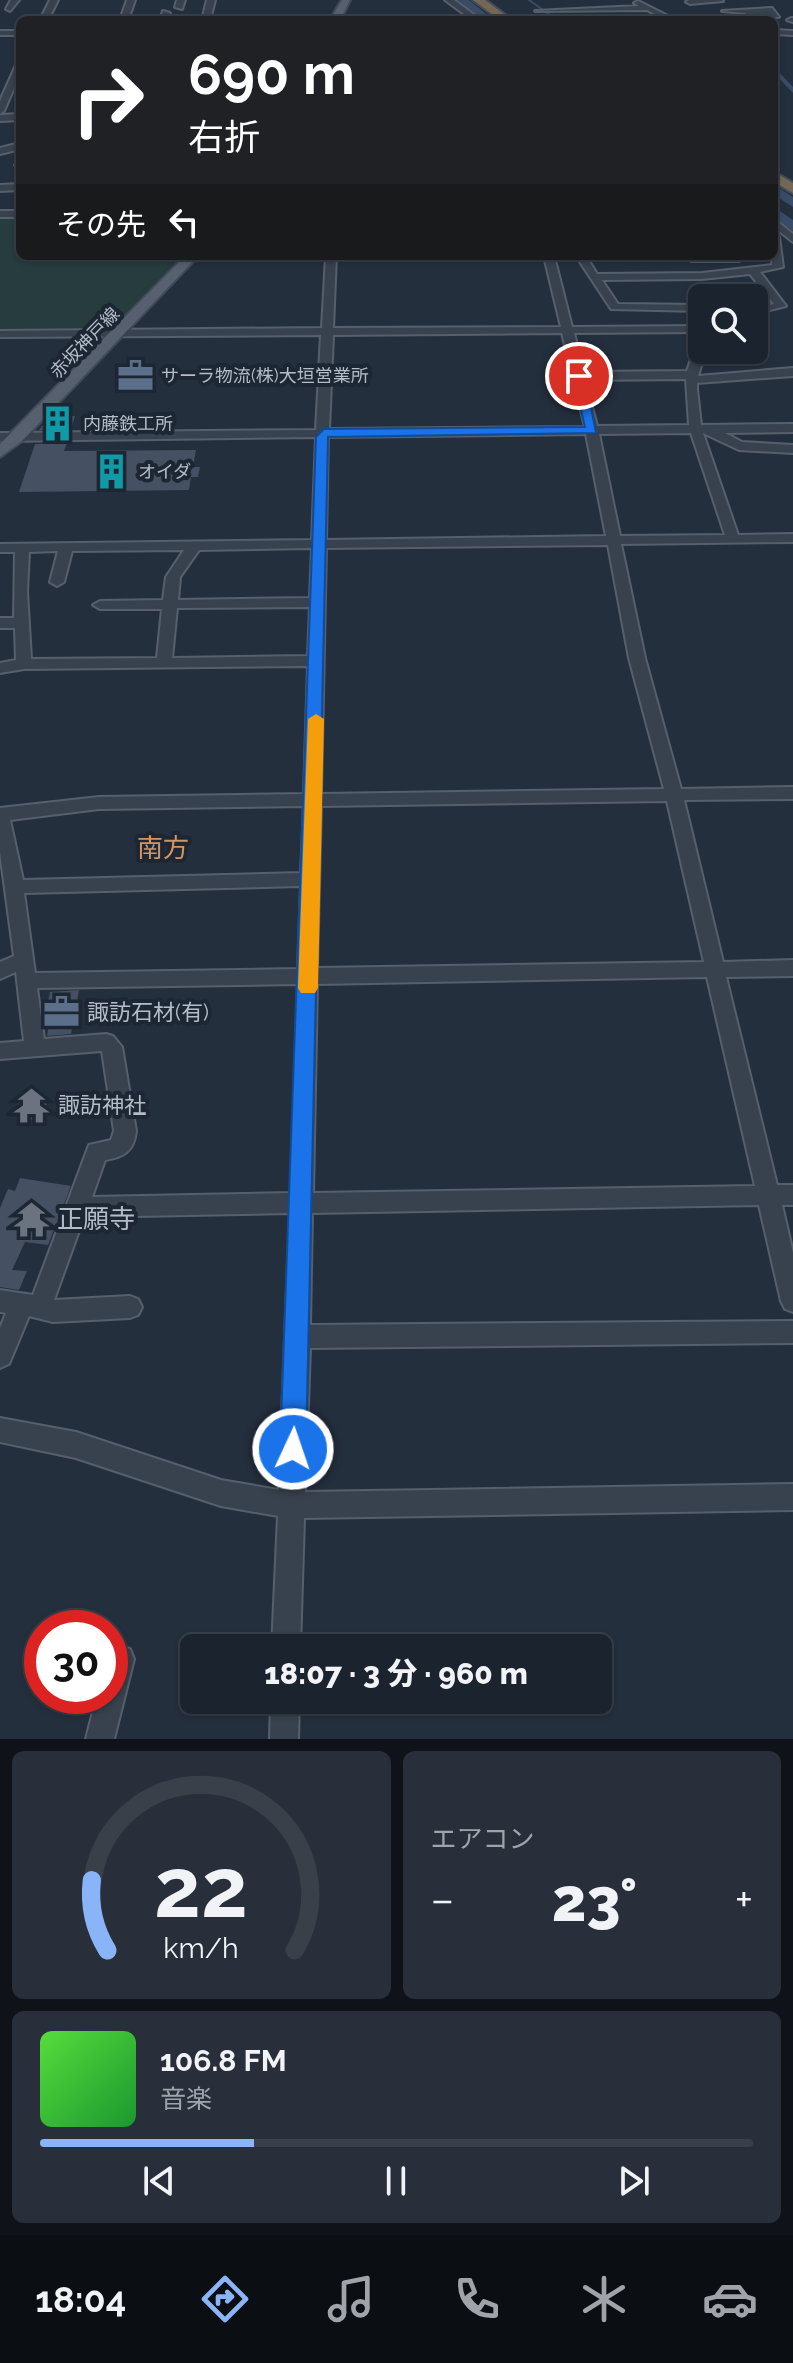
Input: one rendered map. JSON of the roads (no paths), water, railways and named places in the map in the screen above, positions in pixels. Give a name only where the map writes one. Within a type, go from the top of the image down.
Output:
[{"type":"highway","points":[[478,0],[501,16]]},
{"type":"main road","name":"赤坂神戸線","points":[[0,452],[188,260]]},
{"type":"street","points":[[10,9],[15,0]]},
{"type":"street","points":[[449,0],[471,16]]},
{"type":"street","points":[[690,2],[718,1],[730,16]]},
{"type":"street","points":[[635,2],[667,3]]},
{"type":"street","points":[[635,2],[663,16]]},
{"type":"street","points":[[547,16],[539,9],[648,8]]},
{"type":"street","points":[[726,11],[747,10]]},
{"type":"street","points":[[0,111],[4,96],[16,78]]},
{"type":"street","points":[[4,96],[16,97]]},
{"type":"street","points":[[778,226],[793,239]]},
{"type":"street","points":[[286,1634],[331,260]]},
{"type":"street","points":[[550,260],[592,431],[637,658],[674,795],[793,1301]]},
{"type":"street","points":[[583,260],[615,307],[688,308]]},
{"type":"street","points":[[695,260],[702,284]]},
{"type":"street","points":[[594,277],[702,276],[778,267],[777,260]]},
{"type":"street","points":[[753,271],[793,318]]},
{"type":"street","points":[[631,307],[688,323]]},
{"type":"street","points":[[0,334],[688,327]]},
{"type":"street","points":[[695,364],[693,378],[699,425],[733,539]]},
{"type":"street","points":[[579,376],[693,378],[793,372]]},
{"type":"street","points":[[0,437],[592,431],[699,425],[793,428]]},
{"type":"street","points":[[699,425],[739,446],[793,449]]},
{"type":"street","points":[[0,548],[793,538]]},
{"type":"street","points":[[164,663],[173,577],[194,546]]},
{"type":"street","points":[[57,582],[66,547]]},
{"type":"street","points":[[22,548],[20,591],[24,664]]},
{"type":"street","points":[[0,592],[20,591]]},
{"type":"street","points":[[100,605],[319,602]]},
{"type":"street","points":[[0,623],[22,623]]},
{"type":"street","points":[[0,668],[24,664],[317,661]]},
{"type":"street","points":[[35,1047],[28,981],[0,814],[99,803],[793,793]]},
{"type":"street","points":[[13,887],[311,879]]},
{"type":"street","points":[[0,971],[23,960]]},
{"type":"street","points":[[28,981],[793,968]]},
{"type":"street","points":[[0,1051],[106,1042],[112,1047],[125,1131],[124,1142],[116,1149],[97,1152],[79,1207],[21,1304],[0,1356]]},
{"type":"street","points":[[79,1207],[793,1195]]},
{"type":"street","points":[[21,1304],[53,1311],[130,1307]]},
{"type":"street","points":[[298,1337],[793,1332]]},
{"type":"street","points":[[0,1430],[76,1445],[221,1493],[290,1505],[793,1497]]},
{"type":"street","points":[[100,1739],[106,1714]]},
{"type":"street","points":[[284,1739],[285,1714]]},
{"type":"waterway","points":[[463,0],[484,16]]},
{"type":"waterway","points":[[529,0],[551,16]]},
{"type":"waterway","points":[[778,34],[793,36]]},
{"type":"waterway","points":[[778,74],[793,91]]},
{"type":"waterway","points":[[778,192],[793,203]]},
{"type":"waterway","points":[[778,214],[793,227]]},
{"type":"place","name":"サーラ物流(株)大垣営業所","points":[[135,376]]},
{"type":"place","name":"内藤鉄工所","points":[[57,424]]},
{"type":"place","name":"オイダ","points":[[112,472]]},
{"type":"place","name":"諏訪石材(有)","points":[[61,1012]]},
{"type":"place","name":"諏訪神社","points":[[32,1105]]},
{"type":"place","name":"正願寺","points":[[31,1219]]},
{"type":"district","name":"南方","points":[[163,848]]}]
